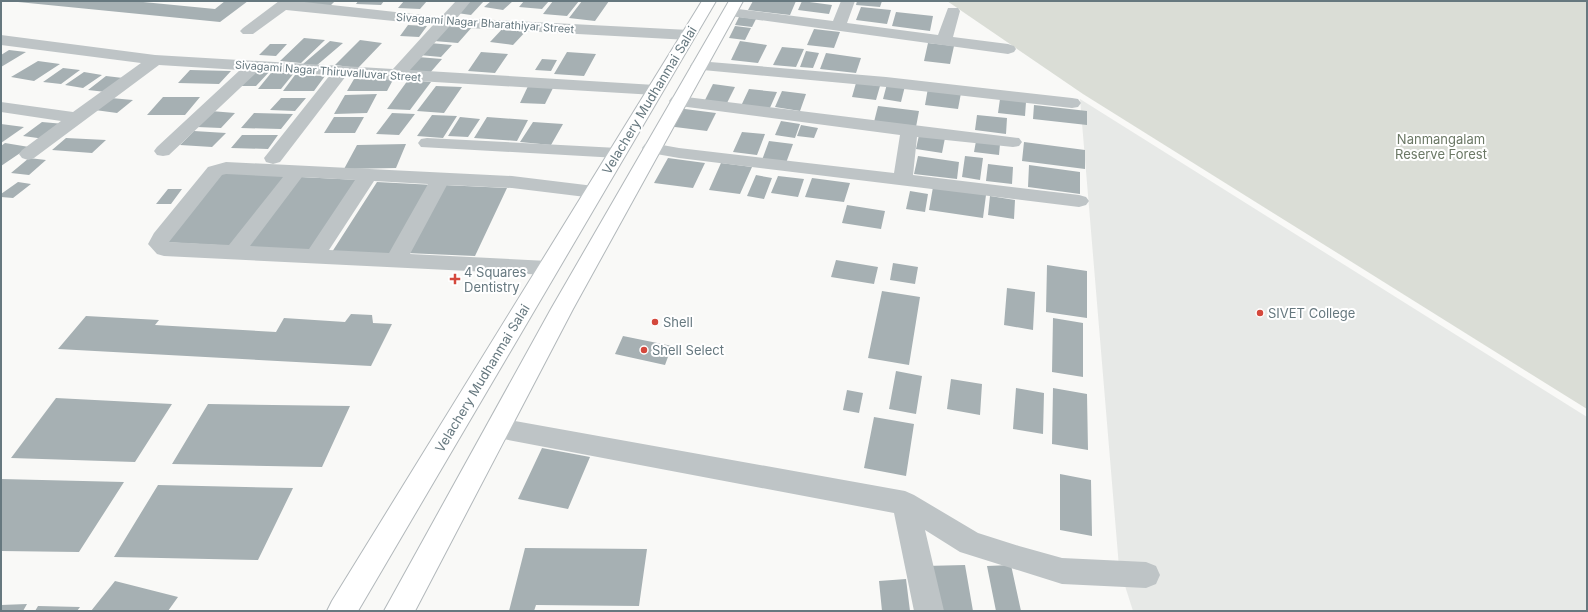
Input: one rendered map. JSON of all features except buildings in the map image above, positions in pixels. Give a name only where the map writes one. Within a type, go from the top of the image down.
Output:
[{"type":"main road","name":"Velachery Mudhanmai Salai","points":[[342,611],[709,1]]},
{"type":"main road","name":"Velachery Mudhanmai Salai","points":[[399,611],[652,148],[733,6]]},
{"type":"street","points":[[396,76],[464,1]]},
{"type":"street","points":[[838,27],[848,1]]},
{"type":"street","points":[[248,31],[285,3]]},
{"type":"street","name":"Sivagami Nagar Bharathiyar Street","points":[[285,3],[444,22],[689,34]]},
{"type":"street","points":[[733,6],[838,27],[1008,49]]},
{"type":"street","points":[[945,40],[953,11]]},
{"type":"street","name":"Sivagami Nagar Thiruvalluvar Street","points":[[1,40],[155,60],[396,76],[655,90]]},
{"type":"street","points":[[28,154],[155,60]]},
{"type":"street","points":[[698,66],[886,82],[1072,103]]},
{"type":"street","points":[[163,151],[253,67]]},
{"type":"street","points":[[273,158],[341,72]]},
{"type":"street","points":[[678,101],[909,131],[1013,142]]},
{"type":"street","points":[[1,107],[76,118]]},
{"type":"street","points":[[903,180],[909,131]]},
{"type":"street","points":[[427,143],[618,153]]},
{"type":"street","points":[[652,148],[1079,201]]},
{"type":"street","points":[[548,268],[164,249],[158,244],[161,238],[215,171],[226,168],[512,182],[594,192]]},
{"type":"street","points":[[235,252],[297,171]]},
{"type":"street","points":[[315,256],[368,175]]},
{"type":"street","points":[[396,260],[441,178]]},
{"type":"street","points":[[498,428],[905,503],[970,544],[1019,559],[1062,571],[1146,575]]},
{"type":"street","points":[[905,503],[929,611]]},
{"type":"shaded area","name":"SIVET College","points":[[1080,99],[1587,417],[1587,611],[1133,611],[1119,567]]},
{"type":"green space","name":"Nanmangalam Reserve Forest","points":[[947,1],[1587,1],[1587,409],[1083,94]]},
{"type":"place","name":"4 Squares Dentistry","points":[[455,279]]},
{"type":"place","name":"SIVET College","points":[[1260,313]]},
{"type":"place","name":"Shell","points":[[655,322]]},
{"type":"place","name":"Shell Select","points":[[644,350]]}]
